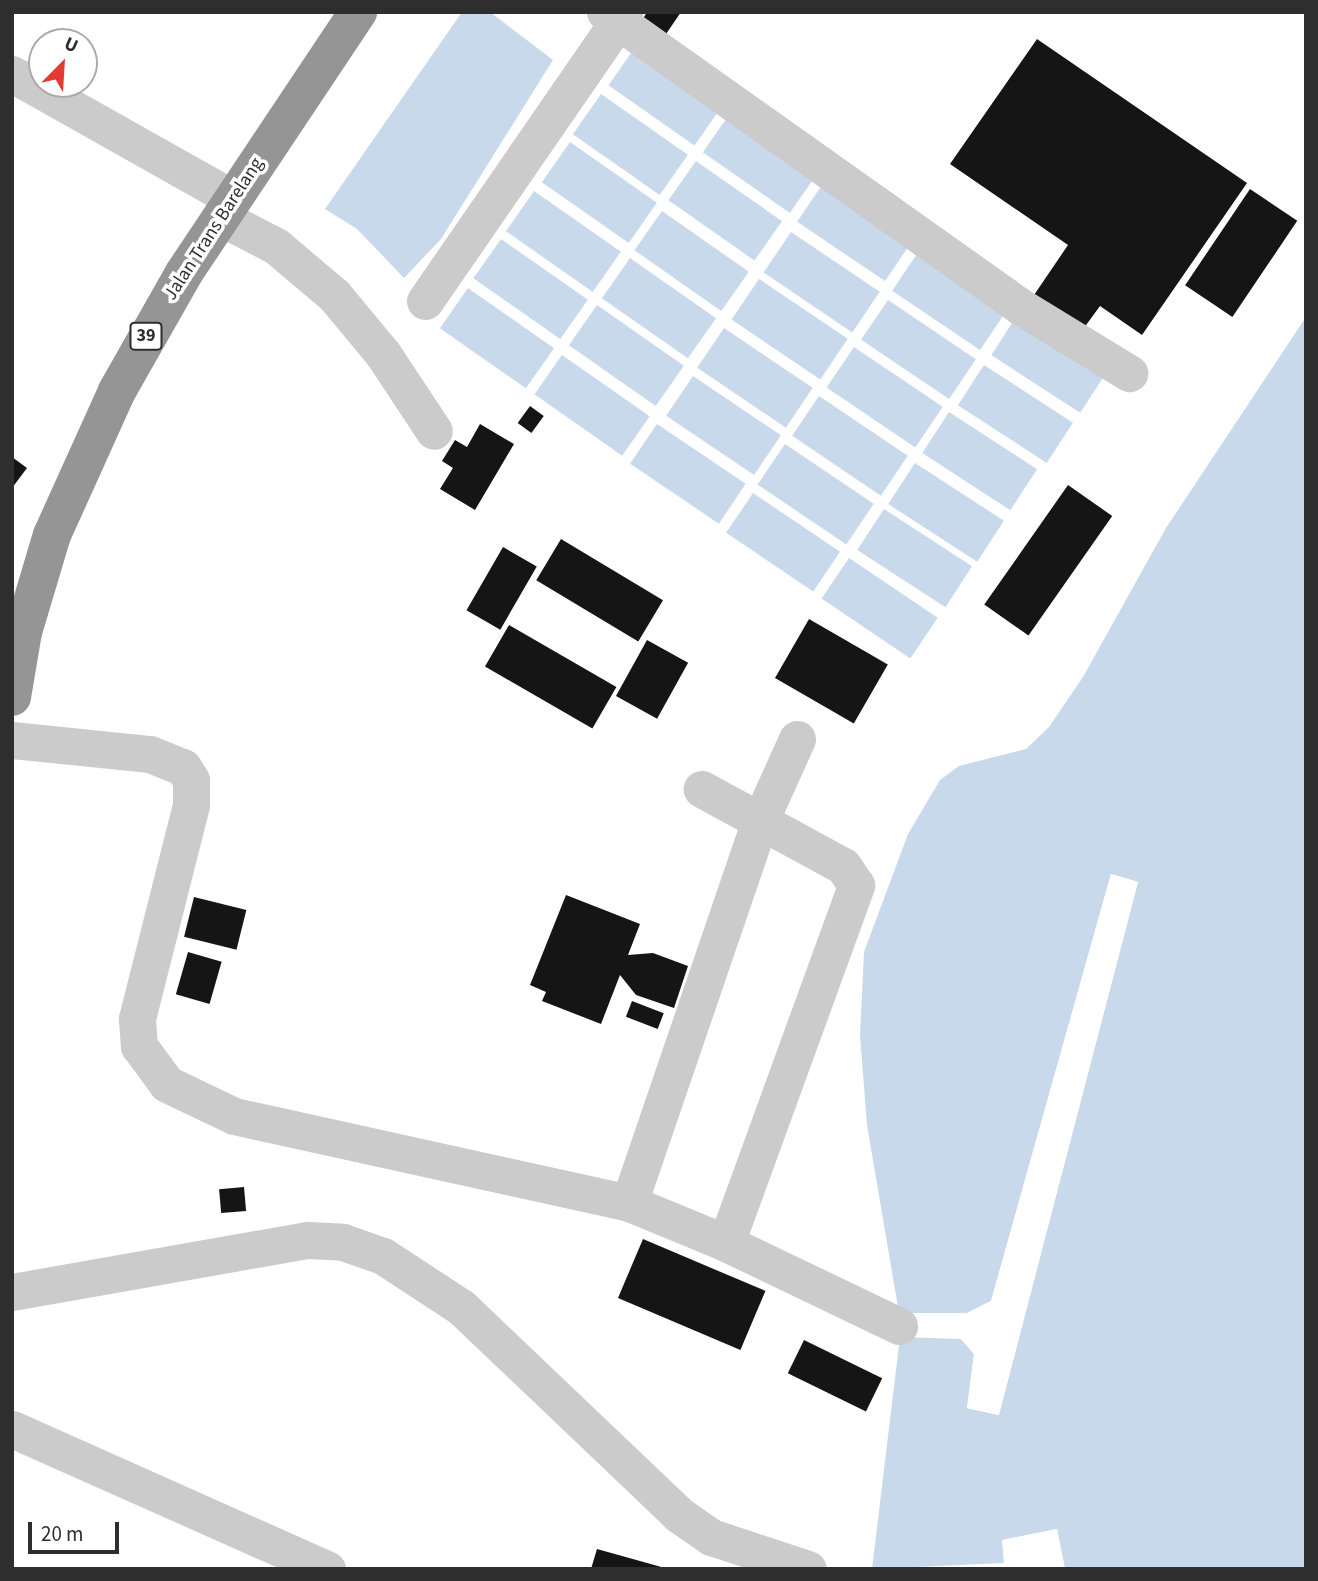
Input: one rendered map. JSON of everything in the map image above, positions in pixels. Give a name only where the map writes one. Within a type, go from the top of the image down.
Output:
[{"type":"highway","name":"Jalan Trans Barelang","points":[[12,697],[18,626],[92,440],[143,341],[226,207],[358,12]]},
{"type":"lane","points":[[425,301],[615,15],[1021,307],[1129,373]]},
{"type":"lane","points":[[12,74],[226,207],[334,295],[383,354],[434,431]]},
{"type":"lane","points":[[629,1203],[760,821],[797,739]]},
{"type":"lane","points":[[12,740],[150,754],[183,767],[191,780],[191,805],[137,1020],[139,1046],[167,1084],[234,1116],[629,1203],[726,1243],[899,1326]]},
{"type":"lane","points":[[702,789],[843,866],[856,885],[726,1243]]},
{"type":"lane","points":[[12,1292],[308,1240],[343,1242],[383,1256],[461,1307],[678,1514],[711,1537],[808,1569]]},
{"type":"lane","points":[[12,1429],[327,1569]]},
{"type":"water","points":[[462,12],[490,12],[553,60],[441,239],[404,278],[357,229],[325,209]]},
{"type":"water","points":[[636,46],[722,106],[694,146],[608,85]]},
{"type":"water","points":[[601,94],[688,155],[660,195],[573,134]]},
{"type":"water","points":[[731,112],[818,173],[790,213],[703,152]]},
{"type":"water","points":[[570,142],[657,203],[629,243],[542,182]]},
{"type":"water","points":[[696,161],[782,221],[754,261],[668,200]]},
{"type":"water","points":[[824,182],[912,241],[885,281],[797,222]]},
{"type":"water","points":[[534,191],[621,252],[593,292],[506,231]]},
{"type":"water","points":[[662,211],[749,272],[721,311],[634,250]]},
{"type":"water","points":[[791,232],[880,292],[852,332],[764,273]]},
{"type":"water","points":[[501,239],[588,300],[560,339],[473,278]]},
{"type":"water","points":[[919,251],[1007,310],[980,350],[892,291]]},
{"type":"water","points":[[630,258],[716,318],[688,358],[602,298]]},
{"type":"water","points":[[759,279],[848,339],[820,379],[732,320]]},
{"type":"water","points":[[468,288],[554,348],[526,388],[440,328]]},
{"type":"water","points":[[888,300],[976,359],[949,399],[861,340]]},
{"type":"water","points":[[597,305],[684,366],[656,406],[569,345]]},
{"type":"water","points":[[1018,314],[1107,372],[1080,413],[991,355]]},
{"type":"water","points":[[1306,317],[1306,1569],[1065,1569],[1057,1529],[1003,1540],[1004,1563],[872,1569],[900,1337],[961,1339],[974,1354],[967,1408],[998,1415],[1138,882],[1111,874],[991,1301],[967,1313],[899,1313],[867,1125],[860,1035],[864,952],[908,834],[940,780],[959,766],[1026,749],[1049,727],[1083,677],[1166,528]]},
{"type":"water","points":[[724,328],[813,388],[786,428],[697,368]]},
{"type":"water","points":[[854,347],[943,407],[915,447],[827,388]]},
{"type":"water","points":[[562,355],[650,416],[622,456],[534,394]]},
{"type":"water","points":[[984,365],[1073,423],[1047,463],[958,405]]},
{"type":"water","points":[[693,376],[781,435],[754,475],[666,416]]},
{"type":"water","points":[[819,396],[908,456],[881,496],[792,436]]},
{"type":"water","points":[[949,412],[1037,469],[1010,510],[922,453]]},
{"type":"water","points":[[657,424],[746,484],[719,524],[630,464]]},
{"type":"water","points":[[785,444],[874,504],[846,544],[758,485]]},
{"type":"water","points":[[915,463],[1004,521],[977,562],[888,504]]},
{"type":"water","points":[[753,493],[840,552],[813,592],[726,533]]},
{"type":"water","points":[[884,509],[972,566],[945,607],[857,550]]},
{"type":"water","points":[[849,558],[938,618],[910,658],[822,599]]},
{"type":"pier","points":[[1111,874],[1138,882],[999,1415],[967,1408],[974,1354],[961,1339],[900,1334],[963,1336],[977,1353],[971,1405],[996,1411],[1134,884],[1113,878],[994,1302],[967,1317],[899,1313],[967,1313],[991,1301]]},
{"type":"pier","points":[[1057,1529],[1065,1569],[1054,1533],[1006,1542],[1005,1566],[927,1569],[1004,1563],[1002,1540]]},
{"type":"building","points":[[647,12],[681,12],[664,37],[641,22]]},
{"type":"building","points":[[1037,39],[1247,183],[1142,335],[1100,306],[1081,332],[1032,298],[1068,245],[950,164]]},
{"type":"building","points":[[1250,189],[1297,221],[1232,317],[1185,285]]},
{"type":"building","points":[[530,406],[544,416],[531,433],[518,423]]},
{"type":"building","points":[[480,424],[514,444],[475,510],[440,489],[453,468],[442,461],[455,440],[467,447]]},
{"type":"building","points":[[12,457],[27,468],[12,488]]},
{"type":"building","points":[[1068,485],[1112,516],[1028,636],[984,605]]},
{"type":"building","points":[[561,539],[663,600],[638,641],[536,580]]},
{"type":"building","points":[[503,547],[537,566],[500,630],[466,610]]},
{"type":"building","points":[[809,619],[888,664],[854,723],[775,678]]},
{"type":"building","points":[[509,625],[616,687],[592,729],[485,667]]},
{"type":"building","points":[[647,640],[688,663],[657,719],[616,696]]},
{"type":"building","points":[[566,895],[640,924],[628,955],[653,953],[688,966],[674,1008],[636,995],[620,975],[601,1024],[542,1001],[546,992],[530,985]]},
{"type":"building","points":[[194,897],[246,910],[236,950],[184,937]]},
{"type":"building","points":[[188,952],[222,962],[210,1004],[176,994]]},
{"type":"building","points":[[632,1001],[664,1013],[658,1029],[626,1017]]},
{"type":"building","points":[[244,1187],[246,1211],[221,1213],[219,1189]]},
{"type":"building","points":[[643,1239],[765,1291],[740,1350],[618,1298]]},
{"type":"building","points":[[804,1340],[882,1378],[866,1411],[788,1373]]},
{"type":"building","points":[[597,1549],[665,1568],[665,1569],[591,1569]]}]
